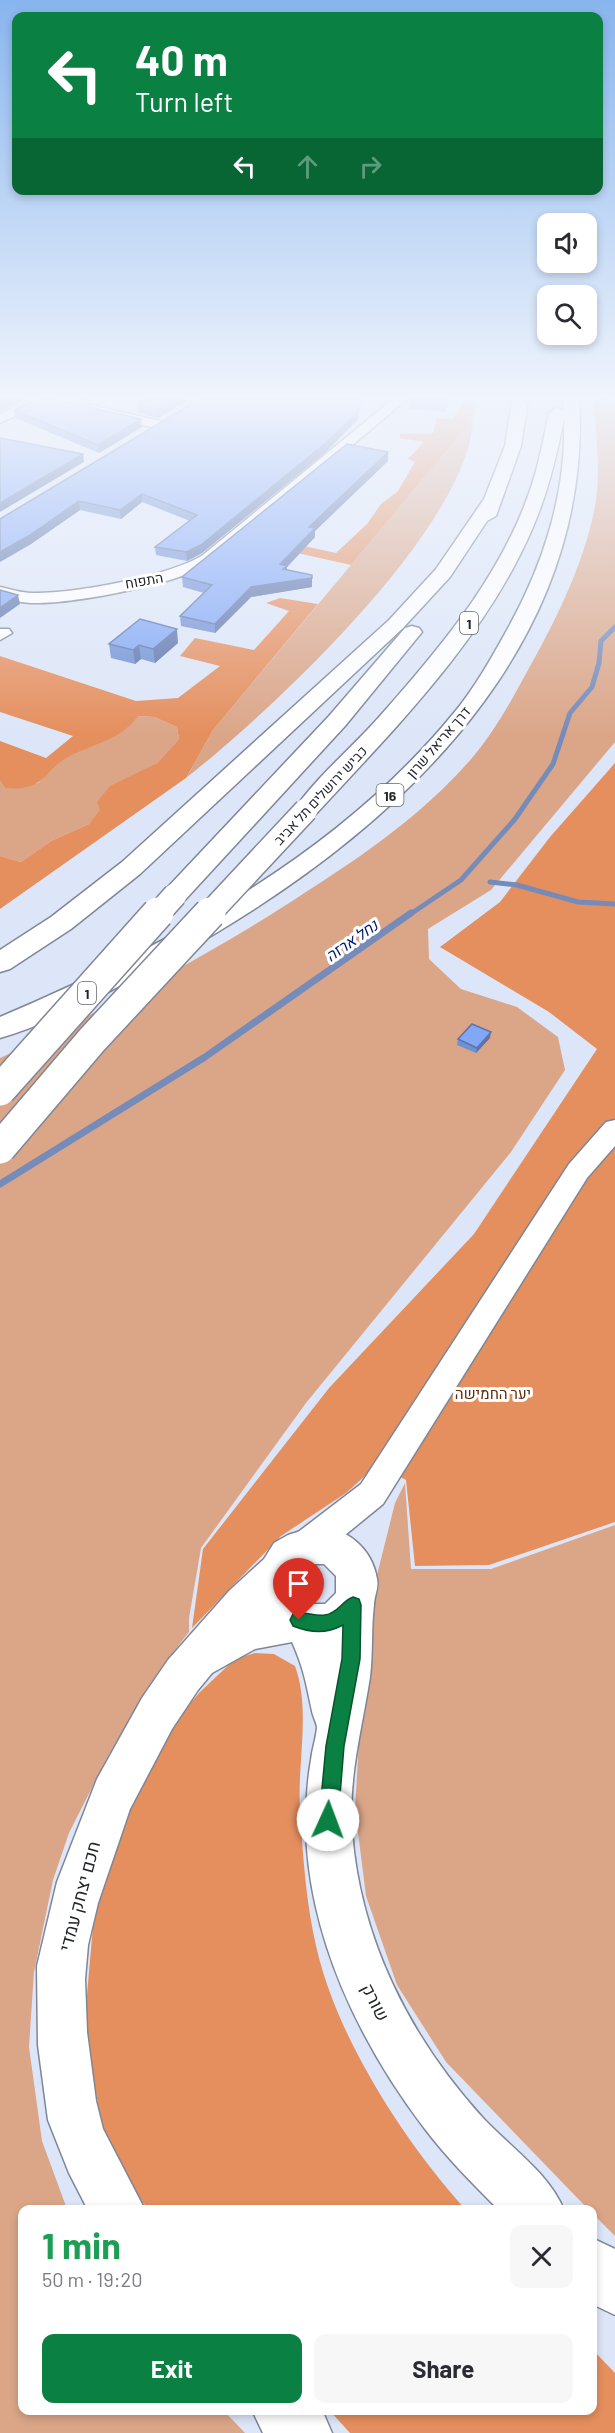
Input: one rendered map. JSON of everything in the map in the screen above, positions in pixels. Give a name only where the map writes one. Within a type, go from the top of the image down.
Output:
[{"type":"main road","points":[[0,963],[102,893],[396,624],[443,573],[487,508]]},
{"type":"main road","name":"1","points":[[0,1090],[175,895],[375,679],[447,584],[466,554],[490,508]]},
{"type":"main road","name":"כביש ירושלים תל אביב","points":[[0,1148],[92,1040],[415,692],[479,610],[514,547],[530,508]]},
{"type":"main road","name":"דרך אריאל שרון","points":[[0,1028],[153,956],[261,892],[351,829],[433,752],[479,694],[527,613],[548,568],[558,538],[564,508]]},
{"type":"main road","points":[[0,943],[102,893]]},
{"type":"main road","points":[[326,1546],[348,1559],[355,1569],[358,1582],[357,1594],[353,1605],[345,1614],[329,1623],[302,1621],[248,1630],[187,1668],[232,1613],[292,1560],[326,1546]]},
{"type":"main road","points":[[292,1560],[279,1598],[285,1608],[302,1621]]},
{"type":"main road","name":"שורק","points":[[353,1605],[351,1659],[335,1746],[328,1820],[336,1889],[347,1934],[369,1994],[409,2063],[443,2111],[532,2205]]},
{"type":"main road","name":"שורק","points":[[302,1621],[326,1670],[332,1697],[335,1746]]},
{"type":"main road","name":"חכם יצחק עמדי","points":[[115,2205],[101,2182],[74,2119],[62,2044],[61,1966],[72,1910],[93,1839],[125,1770],[152,1720],[187,1668]]},
{"type":"main road","points":[[597,2270],[615,2287]]},
{"type":"main road","points":[[286,2415],[303,2433]]},
{"type":"street","name":"התפוח","points":[[0,592],[26,598],[52,597],[162,578],[192,569],[209,558],[270,508]]},
{"type":"street","points":[[292,1560],[372,1494],[578,1172],[615,1129]]},
{"type":"shaded area","points":[[399,508],[440,508],[403,563],[360,614],[266,709],[186,778],[213,730]]},
{"type":"shaded area","points":[[594,508],[615,508],[615,742],[491,890],[428,929],[429,959],[461,989],[517,1007],[558,1037],[565,1070],[511,1152],[306,1403],[201,1548],[189,1618],[189,1632],[163,1665],[108,1756],[69,1833],[53,1880],[34,1972],[29,2047],[42,2141],[66,2205],[18,2205],[18,2415],[228,2415],[245,2433],[0,2433],[0,1058],[159,979],[237,935],[355,859],[397,829],[436,795],[472,758],[517,691],[566,595],[581,557]]},
{"type":"shaded area","points":[[138,716],[154,717],[177,727],[179,739],[157,763],[136,774],[89,824],[51,841],[21,862],[0,856],[0,781],[5,788],[38,783],[61,761]]},
{"type":"shaded area","points":[[405,1483],[411,1569],[491,1569],[615,1525],[615,2236],[597,2218],[597,2205],[584,2205],[446,2062],[397,1985],[366,1896],[355,1809],[360,1724],[377,1575],[395,1503]]},
{"type":"green space","points":[[379,508],[399,508],[351,565],[239,540],[248,534],[336,553],[367,524]]},
{"type":"green space","points":[[280,598],[318,604],[213,730],[186,778],[0,909],[0,856],[21,862],[51,841],[89,824],[100,810],[97,802],[110,786],[157,763],[179,739],[177,727],[154,717],[138,716],[122,732],[112,738],[62,761],[37,783],[21,788],[5,788],[0,781],[0,741],[46,758],[73,736],[0,712],[0,656],[136,701],[178,698],[220,666],[180,656],[195,638],[254,650],[289,611],[266,603]]},
{"type":"green space","name":"יער החמישה","points":[[615,763],[615,1522],[489,1565],[415,1566],[406,1480],[377,1465],[346,1493],[281,1536],[192,1628],[203,1549],[329,1388],[474,1234],[597,1049],[549,1012],[440,947],[500,902],[550,837]]},
{"type":"green space","points":[[255,1653],[274,1654],[295,1666],[300,1683],[303,1719],[300,1810],[304,1863],[313,1933],[327,1984],[340,2018],[376,2087],[419,2152],[462,2205],[145,2205],[135,2193],[102,2125],[90,2062],[86,2006],[94,1915],[122,1816],[175,1721],[200,1692],[235,1659]]},
{"type":"green space","points":[[597,2354],[615,2373],[615,2433],[350,2433],[334,2415],[597,2415]]},
{"type":"building","points":[[19,508],[70,508],[30,535],[0,552],[0,519]]},
{"type":"building","points":[[177,508],[247,508],[201,545],[186,552],[155,547],[197,515]]},
{"type":"building","points":[[268,508],[329,508],[309,527],[315,528],[280,564],[287,566],[283,569],[312,575],[312,578],[251,587],[215,624],[180,616],[212,585],[182,577]]},
{"type":"building","points":[[0,590],[18,595],[0,608]]},
{"type":"building","points":[[140,619],[177,629],[153,649],[139,645],[133,650],[109,644]]},
{"type":"building","points":[[472,1024],[491,1032],[477,1048],[458,1039]]},
{"type":"waterway","name":"נחל ארזה","points":[[409,915],[461,880],[515,819],[553,764],[570,713],[592,687],[599,663],[601,641],[615,627]]},
{"type":"waterway","points":[[490,882],[517,885],[578,902],[615,904]]},
{"type":"waterway","name":"נחל ארזה","points":[[0,1184],[205,1057],[411,913]]},
{"type":"route","points":[[299,1620],[310,1624],[329,1623],[340,1618],[353,1605],[351,1659],[335,1746],[328,1820]]}]
